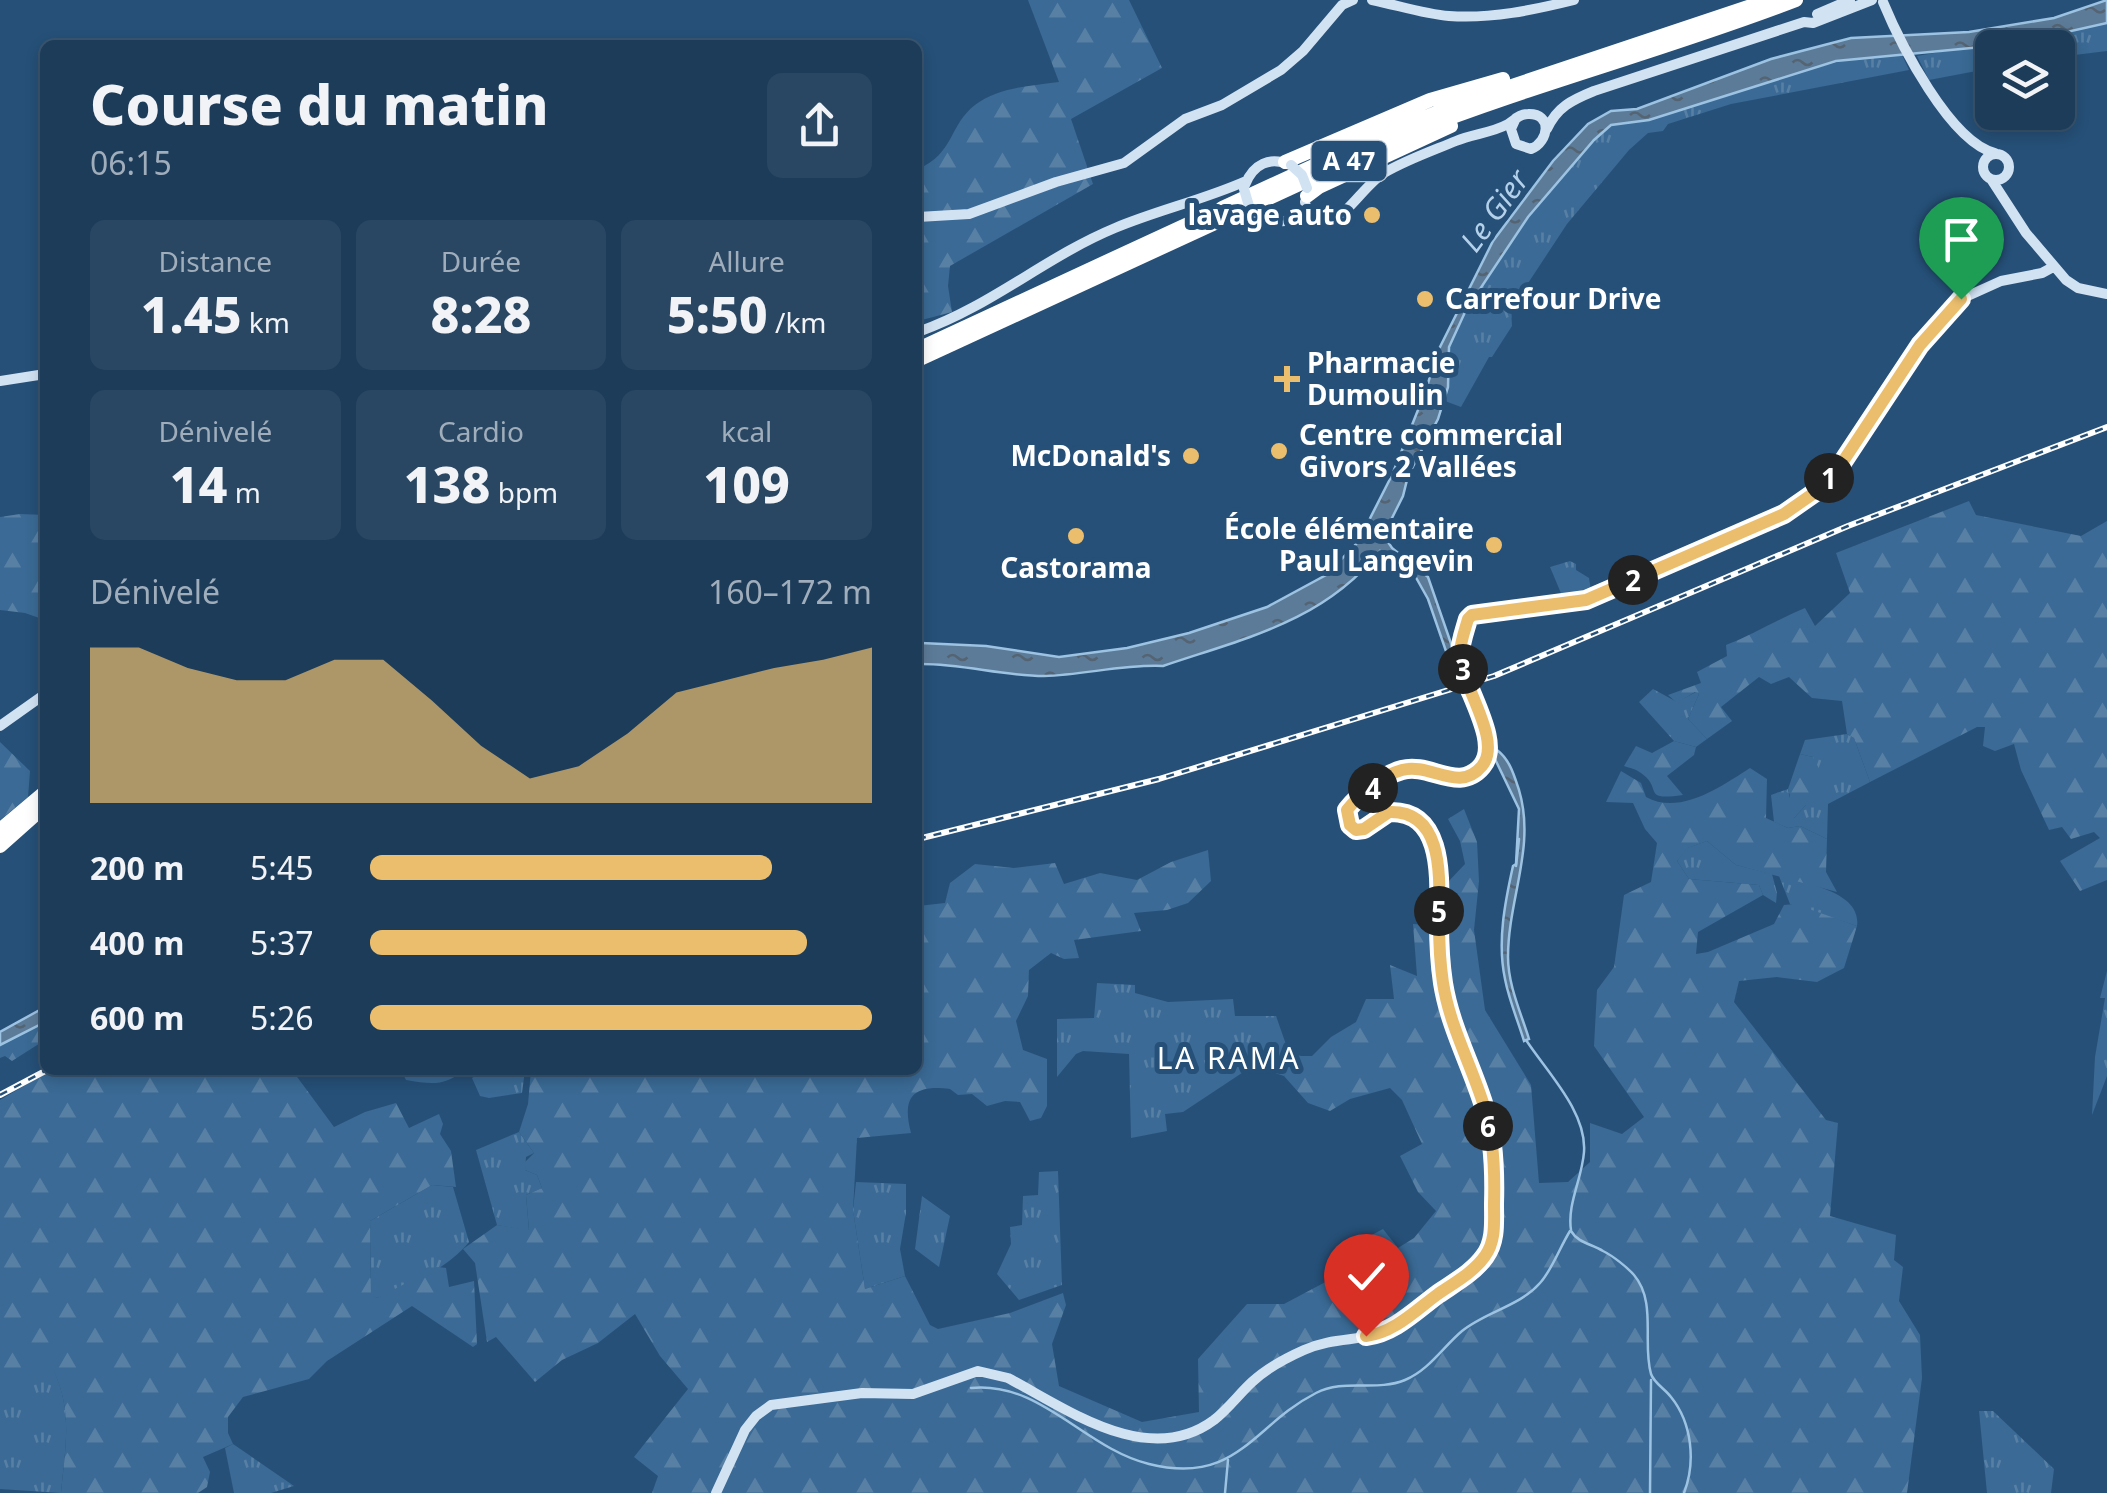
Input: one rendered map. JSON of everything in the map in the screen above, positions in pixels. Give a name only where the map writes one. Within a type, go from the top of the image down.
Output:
[{"type":"highway","name":"A 47","points":[[922,347],[1372,138],[1458,104],[1768,0]]},
{"type":"highway","name":"A 47","points":[[922,358],[1410,133],[1796,0]]},
{"type":"highway","points":[[1288,164],[1430,100],[1560,64],[1572,66]]},
{"type":"highway","points":[[1306,195],[1538,86]]},
{"type":"highway","points":[[0,830],[40,796]]},
{"type":"highway","points":[[0,846],[40,810]]},
{"type":"main road","points":[[922,217],[969,214],[1056,182],[1124,163],[1185,119],[1222,105],[1280,70],[1303,51],[1342,5],[1353,0]]},
{"type":"main road","points":[[1372,0],[1445,16],[1470,16],[1542,8],[1574,0]]},
{"type":"main road","points":[[1488,132],[1530,149],[1541,144],[1553,115],[1576,98],[1804,22],[1850,0]]},
{"type":"main road","points":[[1804,22],[1813,23],[1880,3],[1916,69],[1941,106],[1975,144],[1984,173],[2053,267],[2078,288],[2107,294]]},
{"type":"main road","points":[[1242,191],[1252,212],[1268,223],[1328,222],[1342,215],[1358,193],[1383,174],[1527,114],[1553,115]]},
{"type":"main road","points":[[1538,116],[1546,130]]},
{"type":"main road","points":[[1512,139],[1510,129],[1516,118]]},
{"type":"main road","points":[[1975,144],[2004,156],[2009,163],[2004,178],[2008,206]]},
{"type":"main road","points":[[1982,164],[1995,153]]},
{"type":"main road","points":[[922,330],[999,296],[1116,228],[1216,194],[1242,191],[1262,163],[1288,164],[1302,175],[1307,211],[1316,222]]},
{"type":"main road","points":[[1990,179],[2004,178]]},
{"type":"main road","points":[[1216,194],[1242,191]]},
{"type":"main road","points":[[1290,220],[1306,195]]},
{"type":"main road","points":[[716,1493],[745,1430],[771,1405],[862,1393],[914,1394],[972,1372],[1008,1378],[1123,1434],[1162,1438],[1188,1433],[1213,1420],[1274,1366],[1333,1339],[1386,1331],[1479,1264],[1494,1230],[1490,1136],[1484,1107],[1447,1003],[1440,962],[1442,884],[1438,858],[1426,832],[1413,817],[1389,812],[1356,830],[1347,810],[1357,799],[1402,770],[1457,778],[1480,768],[1488,756],[1489,740],[1460,657],[1472,615],[1586,600],[1784,514],[1817,491],[1842,463],[1920,345],[1961,299],[2001,281],[2053,267]]},
{"type":"main road","points":[[0,381],[40,375]]},
{"type":"main road","points":[[0,726],[40,698]]},
{"type":"green space","points":[[1028,0],[1129,0],[1162,68],[1071,119],[1093,184],[950,266],[952,312],[922,320],[922,167],[938,155],[960,121],[984,99],[1015,88],[1059,82]]},
{"type":"green space","points":[[2107,23],[2107,51],[2075,55],[2075,30],[2067,30]]},
{"type":"green space","points":[[1975,46],[1975,71],[1929,80],[1917,56]]},
{"type":"green space","points":[[1873,55],[1902,55],[1909,70],[1731,104],[1668,124],[1663,131],[1648,133],[1567,224],[1511,309],[1512,326],[1461,407],[1445,401],[1449,347],[1474,292],[1543,198],[1611,125],[1677,111]]},
{"type":"green space","points":[[1969,501],[1976,515],[2081,536],[2107,521],[2107,880],[2080,891],[2060,861],[2100,838],[2094,832],[2071,839],[2062,827],[2049,830],[2021,770],[2014,744],[1995,751],[1983,746],[1985,727],[1977,727],[1870,782],[1854,738],[1847,734],[1842,701],[1812,698],[1789,677],[1771,684],[1759,677],[1721,707],[1732,721],[1707,739],[1688,719],[1699,694],[1695,692],[1677,703],[1668,695],[1701,683],[1697,672],[1727,656],[1726,645],[1785,617],[1805,608],[1815,626],[1850,593],[1836,553]]},
{"type":"green space","points":[[40,515],[40,618],[0,610],[0,517]]},
{"type":"green space","points":[[1570,561],[1589,578],[1591,590],[1563,598],[1550,567]]},
{"type":"green space","points":[[1653,689],[1677,702],[1699,694],[1688,719],[1707,739],[1696,747],[1674,741],[1639,702]]},
{"type":"green space","points":[[1847,734],[1854,738],[1870,782],[1828,804],[1827,839],[1800,826],[1788,828],[1774,822],[1771,795],[1788,789],[1794,818],[1806,805],[1813,757],[1800,754],[1805,740]]},
{"type":"green space","points":[[1674,741],[1696,747],[1694,755],[1667,776],[1683,795],[1657,795],[1648,779],[1624,766],[1636,746],[1652,753]]},
{"type":"green space","points":[[0,742],[30,771],[28,797],[0,820]]},
{"type":"green space","points":[[1800,754],[1813,757],[1831,792],[1806,805],[1794,818],[1785,812]]},
{"type":"green space","points":[[1750,768],[1767,779],[1766,818],[1788,828],[1800,826],[1827,839],[1826,872],[1837,892],[1736,865],[1707,841],[1688,848],[1677,861],[1689,879],[1759,885],[1763,895],[1698,932],[1696,954],[1774,924],[1784,905],[1795,904],[1857,926],[1844,968],[1817,982],[1777,977],[1739,981],[1734,1002],[1826,1120],[1838,1123],[1830,1216],[1896,1235],[1894,1260],[1903,1267],[1899,1301],[1920,1335],[1922,1378],[1907,1493],[652,1493],[658,1476],[634,1457],[688,1389],[660,1356],[635,1314],[598,1343],[562,1360],[535,1382],[496,1337],[487,1342],[475,1263],[463,1249],[497,1225],[529,1230],[526,1195],[542,1188],[537,1175],[522,1165],[534,1153],[519,1132],[528,1104],[531,1075],[922,1075],[922,906],[945,903],[950,883],[975,864],[1014,868],[1055,863],[1064,884],[1100,873],[1137,880],[1171,862],[1208,850],[1211,881],[1188,903],[1167,910],[1134,913],[1141,931],[1074,940],[1079,958],[1064,959],[1051,953],[1029,970],[1028,996],[1016,1021],[1023,1050],[1047,1059],[1047,1106],[1041,1118],[1030,1121],[1020,1102],[987,1106],[972,1094],[958,1095],[950,1089],[918,1092],[909,1103],[911,1133],[857,1138],[853,1210],[865,1289],[905,1276],[930,1325],[938,1329],[1010,1313],[1063,1293],[1066,1305],[1052,1344],[1059,1386],[1142,1422],[1199,1412],[1198,1359],[1247,1304],[1284,1304],[1333,1278],[1334,1255],[1383,1229],[1398,1248],[1414,1238],[1436,1211],[1418,1192],[1400,1156],[1422,1144],[1402,1100],[1390,1088],[1350,1099],[1330,1111],[1308,1103],[1284,1076],[1298,1056],[1312,1056],[1331,1037],[1356,1022],[1366,999],[1394,999],[1390,965],[1417,976],[1413,924],[1443,926],[1448,882],[1465,864],[1460,841],[1448,819],[1464,809],[1477,842],[1479,881],[1474,930],[1485,1010],[1531,1085],[1539,1183],[1568,1182],[1590,1162],[1590,1123],[1622,1134],[1644,1117],[1594,1046],[1597,990],[1614,967],[1624,895],[1651,882],[1657,843],[1645,829],[1633,803],[1606,802],[1621,771],[1641,783],[1646,797],[1659,802],[1686,801]]},
{"type":"green space","points":[[1707,841],[1736,865],[1772,874],[1776,903],[1763,895],[1759,885],[1689,879],[1677,861],[1687,848]]},
{"type":"green space","points":[[1779,876],[1841,897],[1856,914],[1857,926],[1790,904]]},
{"type":"green space","points":[[2107,971],[2107,1076],[2092,1115],[2095,1057],[2105,998],[2100,998]]},
{"type":"green space","points":[[1097,983],[1135,985],[1135,993],[1168,1002],[1233,999],[1235,1016],[1276,1016],[1289,1053],[1301,1056],[1284,1076],[1272,1072],[1266,1062],[1257,1063],[1183,1112],[1165,1114],[1167,1131],[1131,1138],[1129,1054],[1083,1051],[1057,1077],[1057,1019],[1094,1018]]},
{"type":"green space","points":[[40,1025],[40,1043],[12,1061],[5,1056],[0,1058],[0,1045]]},
{"type":"green space","points":[[42,1075],[296,1075],[334,1127],[396,1103],[409,1128],[439,1114],[443,1124],[440,1134],[451,1151],[456,1187],[432,1185],[370,1221],[371,1294],[377,1298],[438,1267],[446,1268],[449,1287],[474,1281],[477,1344],[473,1347],[412,1306],[327,1361],[309,1379],[243,1397],[228,1417],[233,1444],[203,1457],[210,1472],[207,1487],[198,1493],[61,1493],[66,1416],[54,1372],[0,1371],[0,1100]]},
{"type":"green space","points":[[404,1075],[456,1075],[443,1082],[406,1080]]},
{"type":"green space","points":[[524,1075],[522,1093],[489,1098],[480,1096],[472,1078]]},
{"type":"green space","points":[[519,1132],[534,1153],[526,1157],[525,1170],[537,1175],[542,1188],[526,1195],[529,1231],[497,1225],[476,1150]]},
{"type":"green space","points":[[1058,1171],[1062,1285],[1019,1300],[997,1274],[1011,1244],[1010,1227],[1022,1225],[1023,1196],[1038,1195],[1039,1172]]},
{"type":"green space","points":[[856,1182],[906,1184],[900,1249],[905,1276],[865,1289],[853,1210]]},
{"type":"green space","points":[[432,1185],[453,1187],[469,1242],[427,1276],[377,1298],[371,1295],[370,1221]]},
{"type":"green space","points":[[922,1196],[950,1216],[939,1267],[915,1249]]},
{"type":"green space","points":[[0,1371],[54,1371],[60,1386],[66,1431],[61,1493],[0,1489]]},
{"type":"green space","points":[[1979,1411],[1993,1411],[2054,1469],[2051,1493],[1987,1493]]},
{"type":"green space","points":[[233,1444],[294,1486],[271,1493],[234,1493],[225,1448]]},
{"type":"water","points":[[2107,0],[2107,23],[2075,30],[1981,30],[2054,18]]},
{"type":"water","points":[[1975,31],[1975,48],[1836,61],[1649,120],[1611,125],[1528,217],[1466,310],[1449,347],[1448,387],[1438,419],[1408,476],[1389,524],[1388,542],[1392,548],[1428,577],[1464,681],[1457,683],[1428,599],[1414,574],[1380,551],[1334,595],[1308,611],[1253,636],[1163,666],[1044,676],[922,664],[922,643],[986,646],[1059,657],[1127,648],[1189,633],[1267,607],[1326,575],[1358,542],[1392,475],[1437,353],[1493,241],[1553,161],[1588,124],[1611,111],[1637,109],[1771,59],[1851,38]]},
{"type":"water","points":[[1497,750],[1511,768],[1523,811],[1523,853],[1508,957],[1529,1039],[1524,1041],[1507,987],[1502,951],[1505,908],[1516,864],[1519,809],[1495,759]]},
{"type":"water","points":[[40,1010],[40,1025],[0,1045],[0,1032]]},
{"type":"waterway","points":[[1458,680],[1463,696]]},
{"type":"waterway","points":[[1516,866],[1519,839]]},
{"type":"waterway","points":[[1526,1040],[1573,1107],[1583,1137],[1583,1162],[1571,1211],[1571,1230]]},
{"type":"waterway","points":[[971,1388],[1019,1395],[1126,1456],[1149,1464],[1179,1469],[1203,1467],[1242,1449],[1316,1393],[1338,1386],[1383,1385],[1414,1376],[1471,1324],[1532,1291],[1548,1272],[1570,1231]]},
{"type":"waterway","points":[[1571,1231],[1581,1241],[1620,1262],[1641,1286],[1647,1310],[1651,1374],[1678,1407],[1688,1431],[1691,1456],[1684,1493]]},
{"type":"waterway","points":[[1650,1493],[1651,1380]]},
{"type":"waterway","points":[[1225,1493],[1228,1460]]},
{"type":"railway","points":[[922,838],[1159,779],[1494,676],[1848,526],[2107,427]]},
{"type":"railway","points":[[0,1095],[40,1074]]},
{"type":"place","name":"lavage auto","points":[[1372,215]]},
{"type":"place","name":"Carrefour Drive","points":[[1425,299]]},
{"type":"place","name":"Pharmacie Dumoulin","points":[[1287,379]]},
{"type":"place","name":"Centre commercial Givors 2 Vallées","points":[[1279,451]]},
{"type":"place","name":"McDonald's","points":[[1191,456]]},
{"type":"place","name":"Castorama","points":[[1076,536]]},
{"type":"place","name":"École élémentaire Paul Langevin","points":[[1494,545]]},
{"type":"district","name":"LA RAMA","points":[[1229,1059]]},
{"type":"route","points":[[1366,1336],[1399,1324],[1479,1264],[1494,1230],[1494,1192],[1484,1107],[1451,1022],[1444,986],[1439,920],[1442,884],[1434,848],[1413,817],[1389,812],[1356,830],[1350,825],[1347,810],[1357,799],[1402,770],[1457,778],[1484,764],[1489,740],[1460,657],[1472,615],[1586,600],[1784,514],[1817,491],[1842,463],[1920,345],[1961,299]]},
{"type":"water label","name":"Le Gier","points":[[1495,211]]}]
